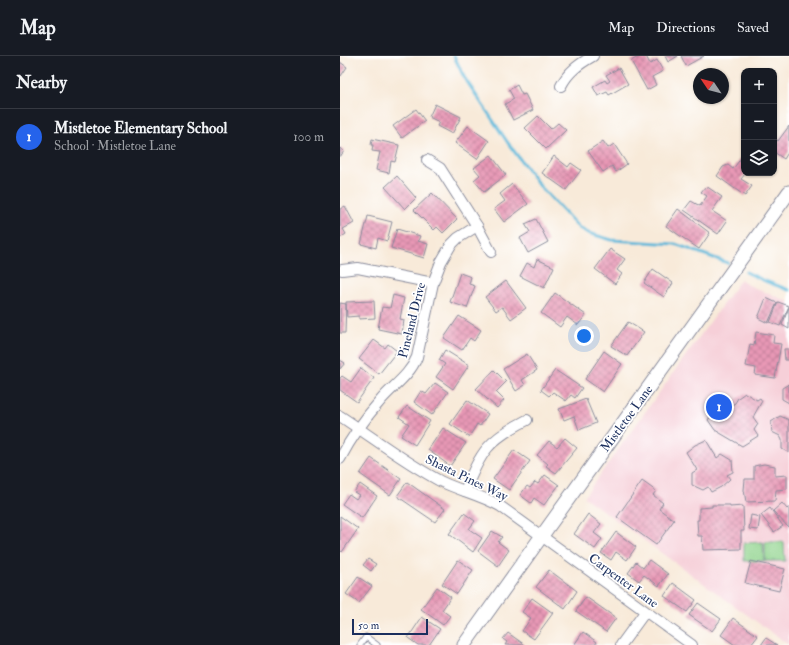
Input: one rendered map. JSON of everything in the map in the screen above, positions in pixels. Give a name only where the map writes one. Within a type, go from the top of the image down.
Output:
[{"type":"street","points":[[561,86],[573,69],[593,56]]},
{"type":"street","points":[[427,160],[440,168],[477,226],[491,252]]},
{"type":"street","name":"Mistletoe Lane","points":[[464,645],[789,192]]},
{"type":"street","name":"Pineland Drive","points":[[340,459],[358,428],[379,402],[405,376],[415,363],[436,271],[446,250],[458,238],[477,226]]},
{"type":"street","points":[[342,270],[358,268],[433,283]]},
{"type":"street","name":"Shasta Pines Way","points":[[340,416],[429,475],[442,482],[485,498],[500,506],[541,537]]},
{"type":"street","points":[[465,491],[479,458],[491,442],[506,431],[527,420]]},
{"type":"street","name":"Carpenter Lane","points":[[541,537],[692,645]]},
{"type":"street","points":[[620,645],[645,612]]},
{"type":"lane","points":[[360,645],[366,637],[377,645]]},
{"type":"shaded area","points":[[741,279],[746,284],[789,302],[789,645],[584,497]]},
{"type":"green space","points":[[763,542],[764,561],[744,561],[744,543]]},
{"type":"green space","points":[[765,542],[784,542],[785,561],[765,561]]},
{"type":"building","points":[[640,56],[646,56],[650,64],[657,60],[663,71],[652,77],[656,85],[647,90],[631,61]]},
{"type":"building","points":[[665,56],[678,56],[668,62]]},
{"type":"building","points":[[681,56],[704,56],[686,66]]},
{"type":"building","points":[[340,62],[347,67],[341,76],[340,75]]},
{"type":"building","points":[[619,68],[628,84],[609,95],[607,92],[598,96],[593,87],[605,80],[607,83],[610,81],[606,75]]},
{"type":"building","points":[[517,85],[522,95],[525,94],[533,110],[513,120],[505,104],[514,99],[509,90]]},
{"type":"building","points":[[435,104],[461,117],[452,134],[437,126],[439,122],[429,117]]},
{"type":"building","points":[[416,109],[425,121],[402,138],[393,126]]},
{"type":"building","points":[[538,116],[551,129],[558,123],[566,130],[546,149],[525,128]]},
{"type":"building","points":[[468,126],[489,141],[477,159],[455,143]]},
{"type":"building","points":[[789,126],[789,151],[784,159],[777,154],[777,140],[778,141]]},
{"type":"building","points":[[372,139],[399,145],[395,162],[391,161],[389,173],[376,170],[380,152],[372,151]]},
{"type":"building","points":[[603,141],[608,148],[614,144],[627,164],[616,172],[612,166],[603,172],[588,151]]},
{"type":"building","points":[[340,148],[344,151],[340,157]]},
{"type":"building","points":[[491,155],[506,175],[484,192],[474,180],[480,175],[474,168]]},
{"type":"building","points":[[554,156],[568,167],[571,163],[581,170],[566,190],[542,173]]},
{"type":"building","points":[[741,158],[741,176],[744,176],[741,179],[752,186],[745,196],[717,176],[723,167],[728,165],[733,169]]},
{"type":"building","points":[[397,176],[416,198],[405,209],[385,187]]},
{"type":"building","points":[[512,184],[528,204],[504,222],[494,209],[505,201],[500,194]]},
{"type":"building","points":[[706,186],[722,197],[712,211],[727,221],[718,234],[684,210],[691,201],[700,206],[707,196],[701,192]]},
{"type":"building","points":[[432,193],[457,219],[443,233],[437,227],[434,230],[414,210]]},
{"type":"building","points":[[345,206],[354,223],[343,229],[346,234],[340,238],[340,209]]},
{"type":"building","points":[[678,209],[710,233],[699,249],[666,226]]},
{"type":"building","points":[[368,216],[392,222],[387,241],[378,238],[376,248],[361,244]]},
{"type":"building","points":[[536,219],[548,242],[528,253],[520,238],[530,232],[525,224]]},
{"type":"building","points":[[397,229],[420,236],[418,241],[428,244],[424,258],[391,248]]},
{"type":"building","points":[[610,249],[625,259],[617,270],[622,274],[615,284],[595,269]]},
{"type":"building","points":[[537,259],[554,267],[544,288],[520,276],[527,263],[534,267]]},
{"type":"building","points":[[653,269],[673,283],[664,297],[644,283]]},
{"type":"building","points":[[460,273],[471,277],[469,284],[475,286],[467,308],[450,302]]},
{"type":"building","points":[[506,281],[526,308],[511,319],[502,307],[496,311],[485,297]]},
{"type":"building","points":[[555,293],[586,315],[578,325],[567,317],[560,327],[541,313]]},
{"type":"building","points":[[393,295],[404,298],[400,319],[404,320],[402,334],[378,329],[382,307],[390,308]]},
{"type":"building","points":[[766,298],[777,303],[768,323],[758,318]]},
{"type":"building","points":[[374,301],[375,318],[359,319],[359,316],[347,317],[346,302]]},
{"type":"building","points":[[778,302],[789,306],[780,326],[770,322]]},
{"type":"building","points":[[340,303],[346,304],[345,333],[340,333]]},
{"type":"building","points":[[789,307],[789,329],[782,325]]},
{"type":"building","points":[[459,316],[481,330],[474,341],[470,338],[462,350],[444,338]]},
{"type":"building","points":[[628,322],[644,332],[627,356],[611,346]]},
{"type":"building","points":[[756,332],[774,335],[773,343],[781,344],[775,378],[755,375],[756,368],[746,366],[750,344],[754,345]]},
{"type":"building","points":[[374,340],[385,348],[388,344],[397,351],[379,374],[359,359]]},
{"type":"building","points":[[784,349],[789,349],[789,360],[785,360]]},
{"type":"building","points":[[445,350],[469,365],[453,389],[436,377],[445,364],[439,360]]},
{"type":"building","points":[[604,351],[622,364],[603,392],[585,379]]},
{"type":"building","points":[[527,354],[537,370],[522,380],[525,385],[516,391],[503,369]]},
{"type":"building","points":[[340,360],[345,363],[340,369]]},
{"type":"building","points":[[361,368],[374,378],[357,402],[340,390],[340,378],[342,376],[351,382]]},
{"type":"building","points":[[494,370],[506,382],[496,392],[504,400],[497,408],[476,389]]},
{"type":"building","points":[[555,370],[582,388],[575,398],[571,395],[566,401],[553,392],[549,396],[541,390]]},
{"type":"building","points":[[435,383],[448,392],[432,415],[414,402],[421,391],[426,394]]},
{"type":"building","points":[[789,384],[789,403],[782,399],[782,388]]},
{"type":"building","points":[[745,393],[757,400],[760,398],[762,401],[753,417],[758,424],[754,430],[758,436],[742,446],[715,430],[708,420],[712,414],[717,411],[720,412],[735,403],[738,398]]},
{"type":"building","points":[[586,399],[596,423],[579,430],[574,416],[564,420],[559,409]]},
{"type":"building","points":[[467,400],[488,414],[480,426],[477,424],[469,437],[450,424]]},
{"type":"building","points":[[407,406],[430,421],[415,445],[401,436],[409,424],[399,417]]},
{"type":"building","points":[[780,416],[789,420],[789,453],[782,449],[782,440],[780,436],[772,432],[771,422]]},
{"type":"building","points":[[443,428],[466,443],[450,466],[428,450]]},
{"type":"building","points":[[565,438],[577,448],[556,473],[546,466],[548,464],[537,455],[549,441],[557,447]]},
{"type":"building","points":[[706,440],[717,458],[722,454],[732,460],[733,472],[727,475],[730,479],[721,487],[711,492],[708,487],[703,490],[692,485],[692,473],[697,470],[686,452],[695,445]]},
{"type":"building","points":[[514,450],[530,461],[509,490],[493,479]]},
{"type":"building","points":[[371,458],[401,479],[390,495],[360,474]]},
{"type":"building","points":[[764,464],[775,466],[775,476],[787,475],[787,489],[776,490],[775,501],[746,502],[744,490],[745,479],[754,479],[754,466]]},
{"type":"building","points":[[545,475],[559,485],[544,505],[534,498],[531,503],[520,495],[527,486],[530,488],[535,482],[538,484]]},
{"type":"building","points":[[642,481],[656,491],[653,495],[663,503],[659,509],[674,520],[656,545],[617,517]]},
{"type":"building","points":[[407,482],[445,509],[435,522],[397,496]]},
{"type":"building","points":[[360,484],[377,496],[362,518],[342,504],[349,494],[356,499],[359,495],[354,492]]},
{"type":"building","points":[[782,503],[787,509],[789,507],[789,528],[773,511]]},
{"type":"building","points":[[712,505],[730,505],[730,507],[743,506],[744,531],[741,531],[741,549],[703,550],[702,536],[698,536],[697,520],[699,520],[699,508],[712,507]]},
{"type":"building","points":[[770,508],[783,526],[774,532],[761,515]]},
{"type":"building","points":[[464,513],[475,521],[469,529],[482,538],[473,552],[449,534]]},
{"type":"building","points":[[588,514],[601,524],[594,533],[602,539],[595,549],[574,534]]},
{"type":"building","points":[[751,515],[760,517],[758,530],[749,529]]},
{"type":"building","points":[[340,516],[358,529],[342,552],[340,550]]},
{"type":"building","points":[[492,531],[502,537],[498,542],[509,550],[498,566],[478,551]]},
{"type":"building","points":[[616,532],[636,547],[627,560],[616,552],[611,560],[601,553]]},
{"type":"building","points":[[368,559],[376,564],[371,571],[363,565]]},
{"type":"building","points":[[458,560],[473,570],[457,594],[442,584]]},
{"type":"building","points":[[649,560],[668,574],[659,586],[644,575],[639,581],[628,573],[636,562],[643,568]]},
{"type":"building","points":[[751,561],[785,569],[779,591],[745,583]]},
{"type":"building","points":[[549,570],[577,591],[565,609],[536,587]]},
{"type":"building","points":[[358,577],[372,586],[359,603],[346,594]]},
{"type":"building","points":[[673,583],[696,600],[687,612],[664,596]]},
{"type":"building","points":[[437,587],[451,597],[442,610],[450,616],[443,625],[421,609]]},
{"type":"building","points":[[586,597],[616,618],[606,632],[576,611]]},
{"type":"building","points":[[532,598],[553,613],[534,639],[522,631],[531,618],[522,612]]},
{"type":"building","points":[[698,603],[721,619],[712,631],[689,615]]},
{"type":"building","points":[[422,617],[440,629],[429,645],[418,645],[408,638]]},
{"type":"building","points":[[733,618],[758,636],[751,645],[735,645],[721,635]]},
{"type":"building","points":[[583,632],[597,642],[595,645],[574,645]]},
{"type":"building","points":[[508,633],[525,645],[505,645],[507,642],[503,639]]},
{"type":"building","points":[[766,638],[777,645],[761,645]]},
{"type":"waterway","points":[[454,56],[464,77],[508,143],[539,185],[579,228],[588,233],[612,240],[675,244],[728,263]]},
{"type":"waterway","points":[[746,272],[789,290]]},
{"type":"place","name":"Mistletoe Elementary School","points":[[719,407]]}]
